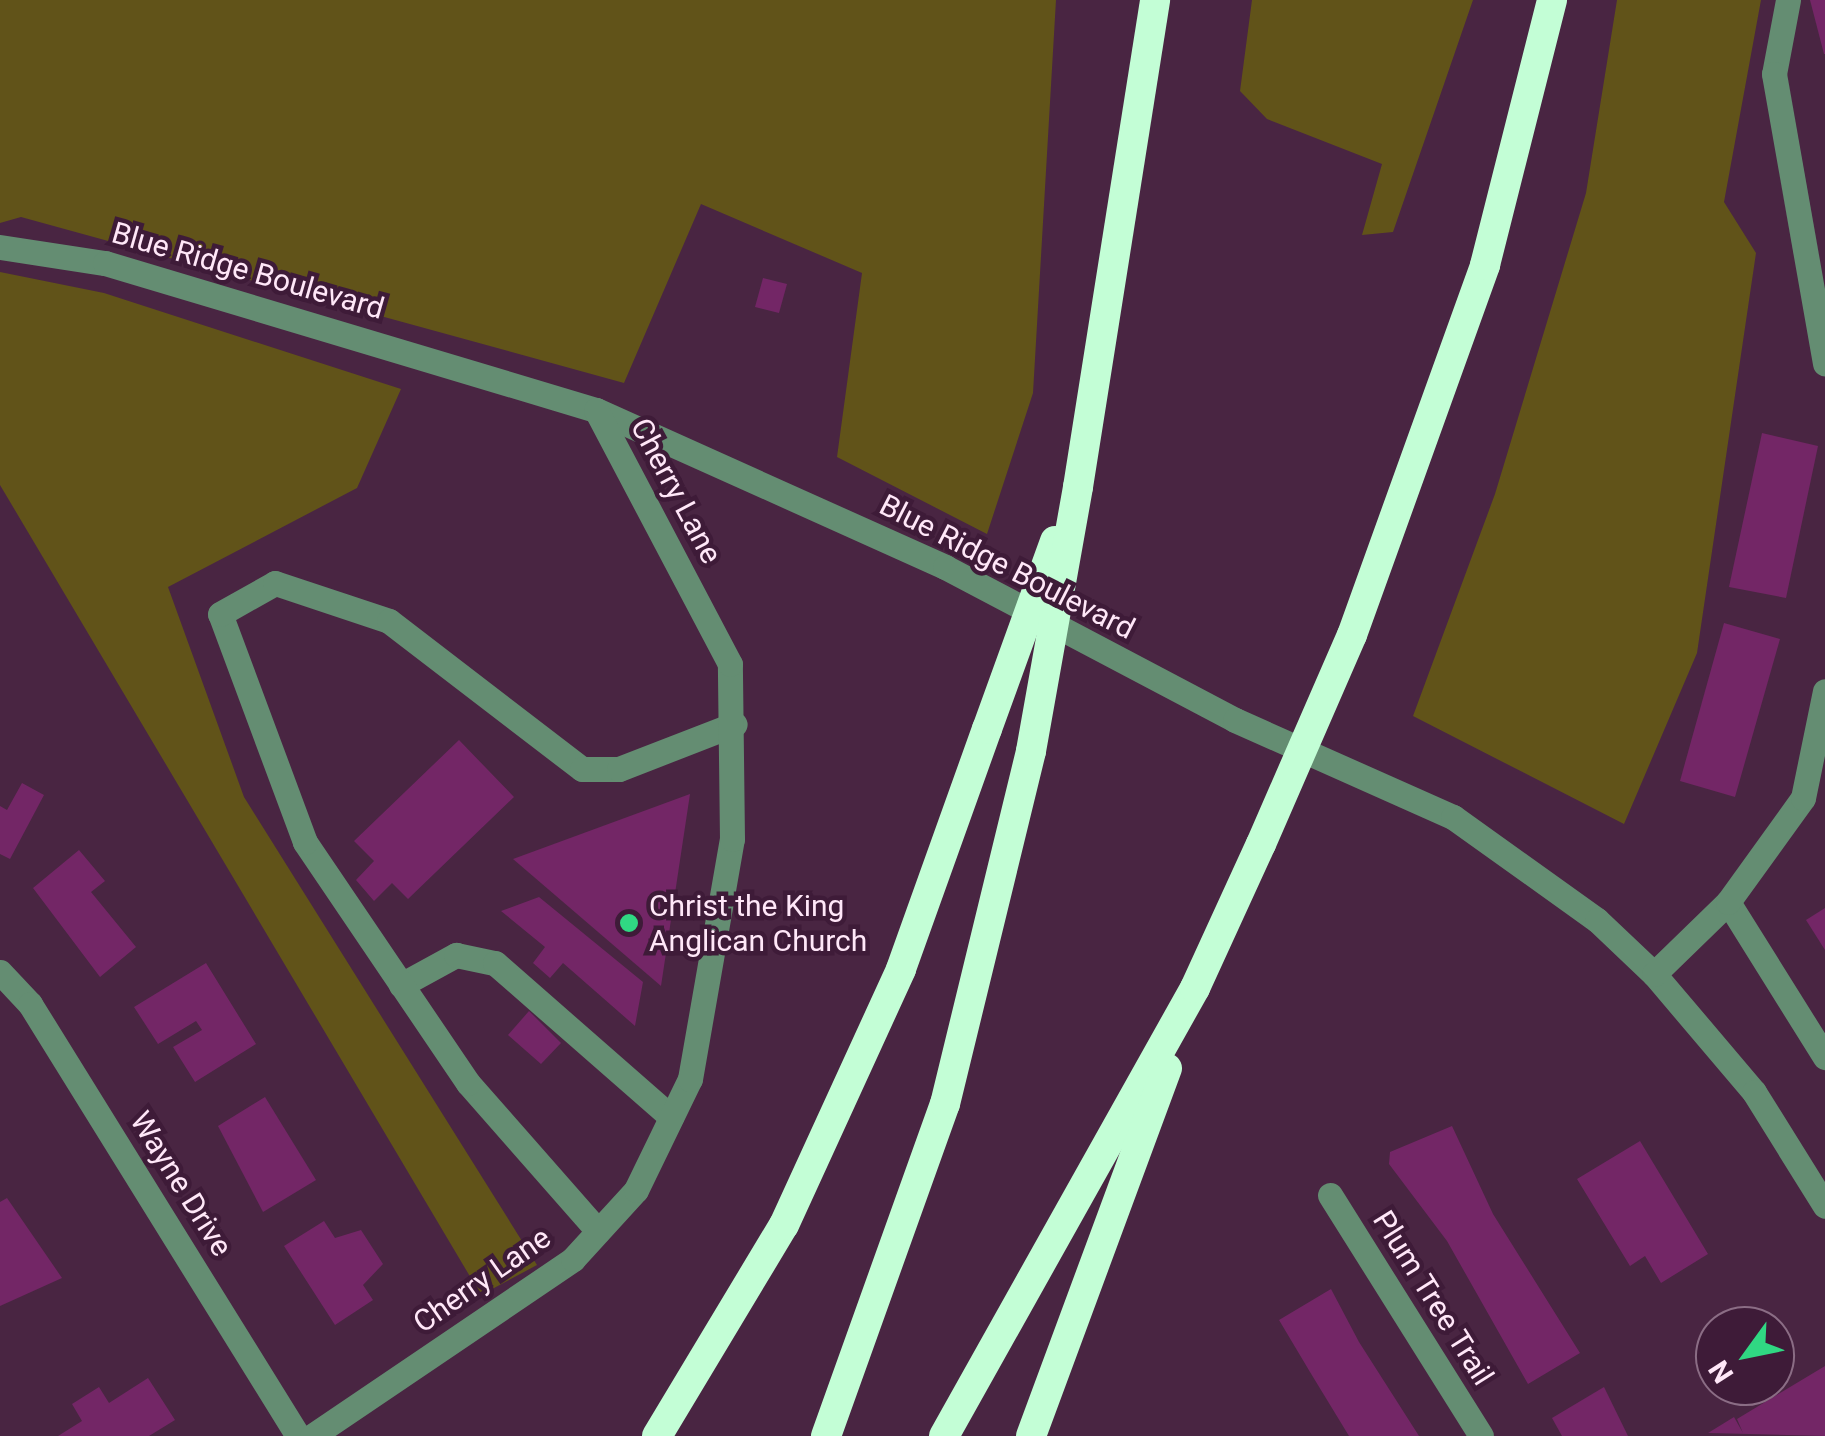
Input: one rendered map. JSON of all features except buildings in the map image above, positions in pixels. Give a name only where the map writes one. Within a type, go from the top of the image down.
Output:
[{"type":"highway","points":[[826,1436],[936,1135],[1031,751],[1078,487],[1155,0]]},
{"type":"highway","points":[[1031,1436],[1196,988],[1352,635],[1485,265],[1552,0]]},
{"type":"highway","points":[[657,1436],[784,1224],[901,969],[1078,487]]},
{"type":"highway","points":[[944,1436],[1196,988]]},
{"type":"street","points":[[1788,0],[1774,74],[1825,364]]},
{"type":"street","name":"Blue Ridge Boulevard","points":[[0,246],[104,263],[596,410],[929,560],[1235,720],[1453,817],[1597,920],[1654,974],[1754,1092],[1825,1206]]},
{"type":"street","name":"Cherry Lane","points":[[312,1436],[572,1258],[636,1190],[690,1078],[732,840],[735,724],[730,664],[596,410]]},
{"type":"street","points":[[598,1231],[468,1083],[306,842],[220,614],[275,583],[389,621],[582,770],[619,769],[735,724]]},
{"type":"street","points":[[1654,974],[1728,902],[1803,798],[1825,691]]},
{"type":"street","points":[[1728,902],[1825,1057]]},
{"type":"street","points":[[401,985],[456,955],[495,963],[671,1118]]},
{"type":"street","name":"Wayne Drive","points":[[0,972],[30,1004],[298,1436]]},
{"type":"street","name":"Plum Tree Trail","points":[[1330,1195],[1481,1436]]},
{"type":"shaded area","points":[[0,0],[1056,0],[1033,393],[987,534],[837,457],[862,273],[701,204],[624,383],[21,217],[0,223]]},
{"type":"shaded area","points":[[1252,0],[1473,0],[1393,232],[1362,235],[1382,164],[1267,119],[1240,91]]},
{"type":"shaded area","points":[[1617,0],[1761,0],[1724,202],[1756,253],[1697,653],[1624,824],[1413,716],[1495,494],[1586,193]]},
{"type":"shaded area","points":[[0,272],[104,293],[401,389],[357,488],[168,587],[244,797],[537,1265],[481,1295],[0,485]]},
{"type":"place","name":"Christ the King Anglican Church","points":[[629,923]]}]
